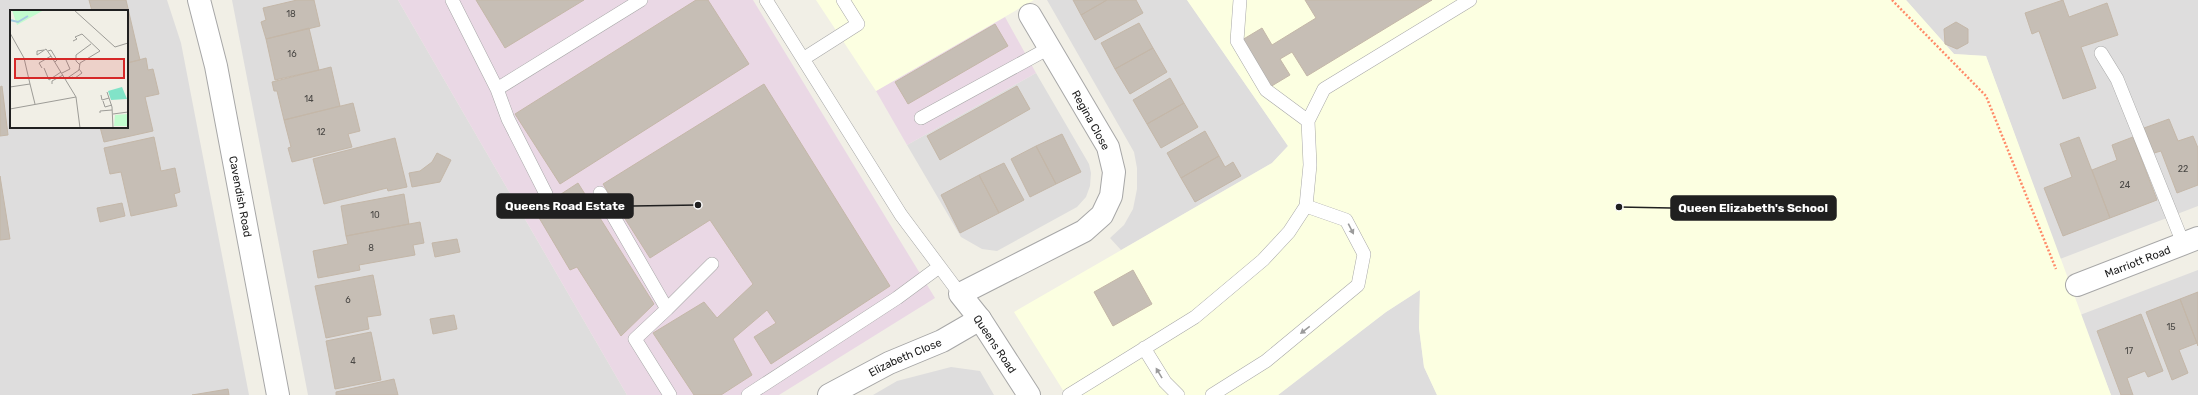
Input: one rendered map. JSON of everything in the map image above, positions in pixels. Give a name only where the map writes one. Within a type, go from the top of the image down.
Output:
[{"type":"street","name":"Cavendish Road","points":[[199,0],[216,66],[278,395]]},
{"type":"street","name":"Regina Close","points":[[960,294],[1084,231],[1102,215],[1111,196],[1114,172],[1108,147],[1030,15]]},
{"type":"street","name":"Marriott Road","points":[[2077,285],[2191,241]]},
{"type":"street","name":"Queens Road","points":[[960,294],[980,319],[1029,395]]},
{"type":"street","name":"Elizabeth Close","points":[[829,395],[889,363],[942,341],[980,319]]},
{"type":"lane","points":[[452,0],[497,89],[508,119],[546,194]]},
{"type":"lane","points":[[497,89],[641,0]]},
{"type":"lane","points":[[766,0],[901,215],[960,294]]},
{"type":"lane","points":[[803,59],[858,24],[843,0]]},
{"type":"lane","points":[[1240,0],[1237,41],[1266,90],[1308,121]]},
{"type":"lane","points":[[1068,395],[1195,317],[1263,260],[1289,232],[1306,206],[1310,165],[1308,121],[1324,89],[1470,0]]},
{"type":"lane","points":[[921,118],[1049,48]]},
{"type":"lane","points":[[2101,53],[2117,79],[2191,241]]},
{"type":"lane","points":[[600,193],[667,309]]},
{"type":"lane","points":[[1212,395],[1266,361],[1358,285],[1364,254],[1346,220],[1306,206]]},
{"type":"lane","points":[[670,395],[635,339],[712,264]]},
{"type":"lane","points":[[748,395],[897,298],[939,267]]},
{"type":"lane","points":[[1144,348],[1165,382],[1178,395]]},
{"type":"path","points":[[1892,0],[1986,96],[2058,274]]},
{"type":"shaded area","points":[[0,0],[167,0],[181,43],[249,395],[0,395]]},
{"type":"shaded area","points":[[232,0],[398,0],[627,395],[308,395]]},
{"type":"shaded area","points":[[398,0],[753,0],[935,298],[779,395],[627,395]]},
{"type":"shaded area","points":[[816,0],[1034,0],[876,91]]},
{"type":"shaded area","points":[[1047,0],[1187,0],[1288,146],[1272,163],[1121,250],[1110,238],[1124,225],[1133,209],[1137,189],[1137,168],[1134,152]]},
{"type":"shaded area","points":[[1187,0],[1906,0],[1954,54],[1986,56],[2111,395],[1437,395],[1424,367],[1419,328],[1420,290],[1386,312],[1278,395],[1066,395],[1014,312],[1272,163],[1288,146]]},
{"type":"shaded area","points":[[1906,0],[2198,0],[2198,206],[2060,259],[1986,56],[1954,54]]},
{"type":"shaded area","points":[[1005,17],[1036,73],[907,145],[876,91]]},
{"type":"shaded area","points":[[1036,73],[1089,164],[1091,173],[1090,186],[1086,197],[1077,207],[997,251],[982,249],[961,237],[907,145]]},
{"type":"shaded area","points":[[2198,270],[2198,395],[2111,395],[2080,315]]},
{"type":"shaded area","points":[[1420,290],[1419,328],[1424,367],[1437,395],[1278,395],[1386,312]]},
{"type":"shaded area","points":[[951,367],[980,371],[994,395],[873,395],[897,381]]},
{"type":"building","points":[[89,0],[126,0],[140,60],[128,63],[128,10],[92,10]]},
{"type":"building","points":[[297,0],[314,0],[320,26],[266,39],[261,22],[266,20],[263,8]]},
{"type":"building","points":[[476,0],[584,0],[505,48]]},
{"type":"building","points":[[696,0],[708,0],[749,64],[560,184],[515,114]]},
{"type":"building","points":[[1073,0],[1107,0],[1081,15]]},
{"type":"building","points":[[1107,0],[1136,0],[1143,13],[1095,40],[1081,15]]},
{"type":"building","points":[[1305,0],[1432,0],[1307,76],[1292,52],[1280,59],[1290,75],[1270,87],[1242,40],[1262,28],[1272,45],[1316,18]]},
{"type":"building","points":[[2063,0],[2069,17],[2107,3],[2118,35],[2081,47],[2096,88],[2063,99],[2039,31],[2032,34],[2025,13]]},
{"type":"building","points":[[1956,22],[1968,29],[1968,43],[1957,49],[1945,44],[1944,29]]},
{"type":"building","points":[[1139,23],[1153,48],[1115,69],[1101,43]]},
{"type":"building","points":[[995,24],[1008,46],[908,104],[895,82]]},
{"type":"building","points":[[309,28],[319,70],[275,80],[266,39]]},
{"type":"building","points":[[1153,48],[1167,72],[1130,94],[1115,69]]},
{"type":"building","points":[[146,58],[148,70],[153,69],[159,94],[145,97],[153,131],[104,142],[100,128],[128,128],[128,63]]},
{"type":"building","points":[[331,67],[340,106],[284,120],[277,91],[274,91],[272,82]]},
{"type":"building","points":[[1170,78],[1184,103],[1147,124],[1133,100]]},
{"type":"building","points":[[764,84],[890,286],[771,364],[754,337],[776,323],[767,310],[733,339],[752,375],[721,395],[694,395],[653,333],[704,302],[717,318],[753,284],[710,220],[650,258],[603,184]]},
{"type":"building","points":[[2,86],[8,135],[0,136],[0,87]]},
{"type":"building","points":[[1017,86],[1030,109],[940,160],[927,136]]},
{"type":"building","points":[[353,103],[360,131],[348,134],[352,147],[292,162],[288,148],[291,147],[284,120]]},
{"type":"building","points":[[1184,103],[1198,127],[1161,148],[1147,124]]},
{"type":"building","points":[[2169,119],[2178,141],[2193,136],[2198,148],[2198,185],[2177,193],[2161,151],[2154,153],[2144,128]]},
{"type":"building","points":[[1205,131],[1219,156],[1181,178],[1167,153]]},
{"type":"building","points":[[1062,134],[1081,172],[1056,184],[1036,146]]},
{"type":"building","points":[[154,137],[161,171],[175,168],[180,192],[174,194],[177,206],[131,216],[121,172],[110,174],[104,148]]},
{"type":"building","points":[[2079,137],[2110,218],[2063,236],[2044,188],[2072,177],[2060,144]]},
{"type":"building","points":[[2133,137],[2157,200],[2110,218],[2092,170],[2117,160],[2112,145]]},
{"type":"building","points":[[395,138],[407,187],[388,191],[387,188],[324,204],[313,159]]},
{"type":"building","points":[[1036,146],[1056,184],[1030,197],[1011,159]]},
{"type":"building","points":[[437,153],[451,160],[440,182],[412,187],[409,173],[420,171],[432,162]]},
{"type":"building","points":[[1219,156],[1225,167],[1233,162],[1241,176],[1195,202],[1181,178]]},
{"type":"building","points":[[1004,163],[1024,200],[999,213],[979,175]]},
{"type":"building","points":[[979,175],[999,213],[960,233],[941,195]]},
{"type":"building","points":[[0,176],[10,239],[0,240]]},
{"type":"building","points":[[578,183],[654,304],[621,336],[577,267],[570,270],[535,211]]},
{"type":"building","points":[[404,194],[409,224],[346,236],[341,206]]},
{"type":"building","points":[[122,203],[125,216],[100,222],[97,208]]},
{"type":"building","points":[[420,222],[424,243],[413,245],[415,255],[359,265],[360,270],[318,278],[313,251],[348,244],[346,236]]},
{"type":"building","points":[[457,239],[460,252],[435,257],[432,243]]},
{"type":"building","points":[[1133,270],[1152,304],[1113,326],[1094,292]]},
{"type":"building","points":[[373,275],[381,315],[367,317],[369,329],[326,338],[315,286]]},
{"type":"building","points":[[2198,292],[2198,346],[2180,299]]},
{"type":"building","points":[[2180,299],[2197,343],[2179,350],[2188,373],[2172,380],[2146,312]]},
{"type":"building","points":[[2141,314],[2163,371],[2148,377],[2145,371],[2127,378],[2133,395],[2121,395],[2097,331]]},
{"type":"building","points":[[454,315],[457,329],[433,334],[430,319]]},
{"type":"building","points":[[371,332],[381,380],[335,389],[326,341]]},
{"type":"building","points":[[394,379],[398,395],[336,395],[336,392]]},
{"type":"building","points":[[228,389],[229,395],[192,395]]},
{"type":"place","name":"Queens Road Estate","points":[[698,205]]},
{"type":"place","name":"Queen Elizabeth's School","points":[[1619,207]]}]
